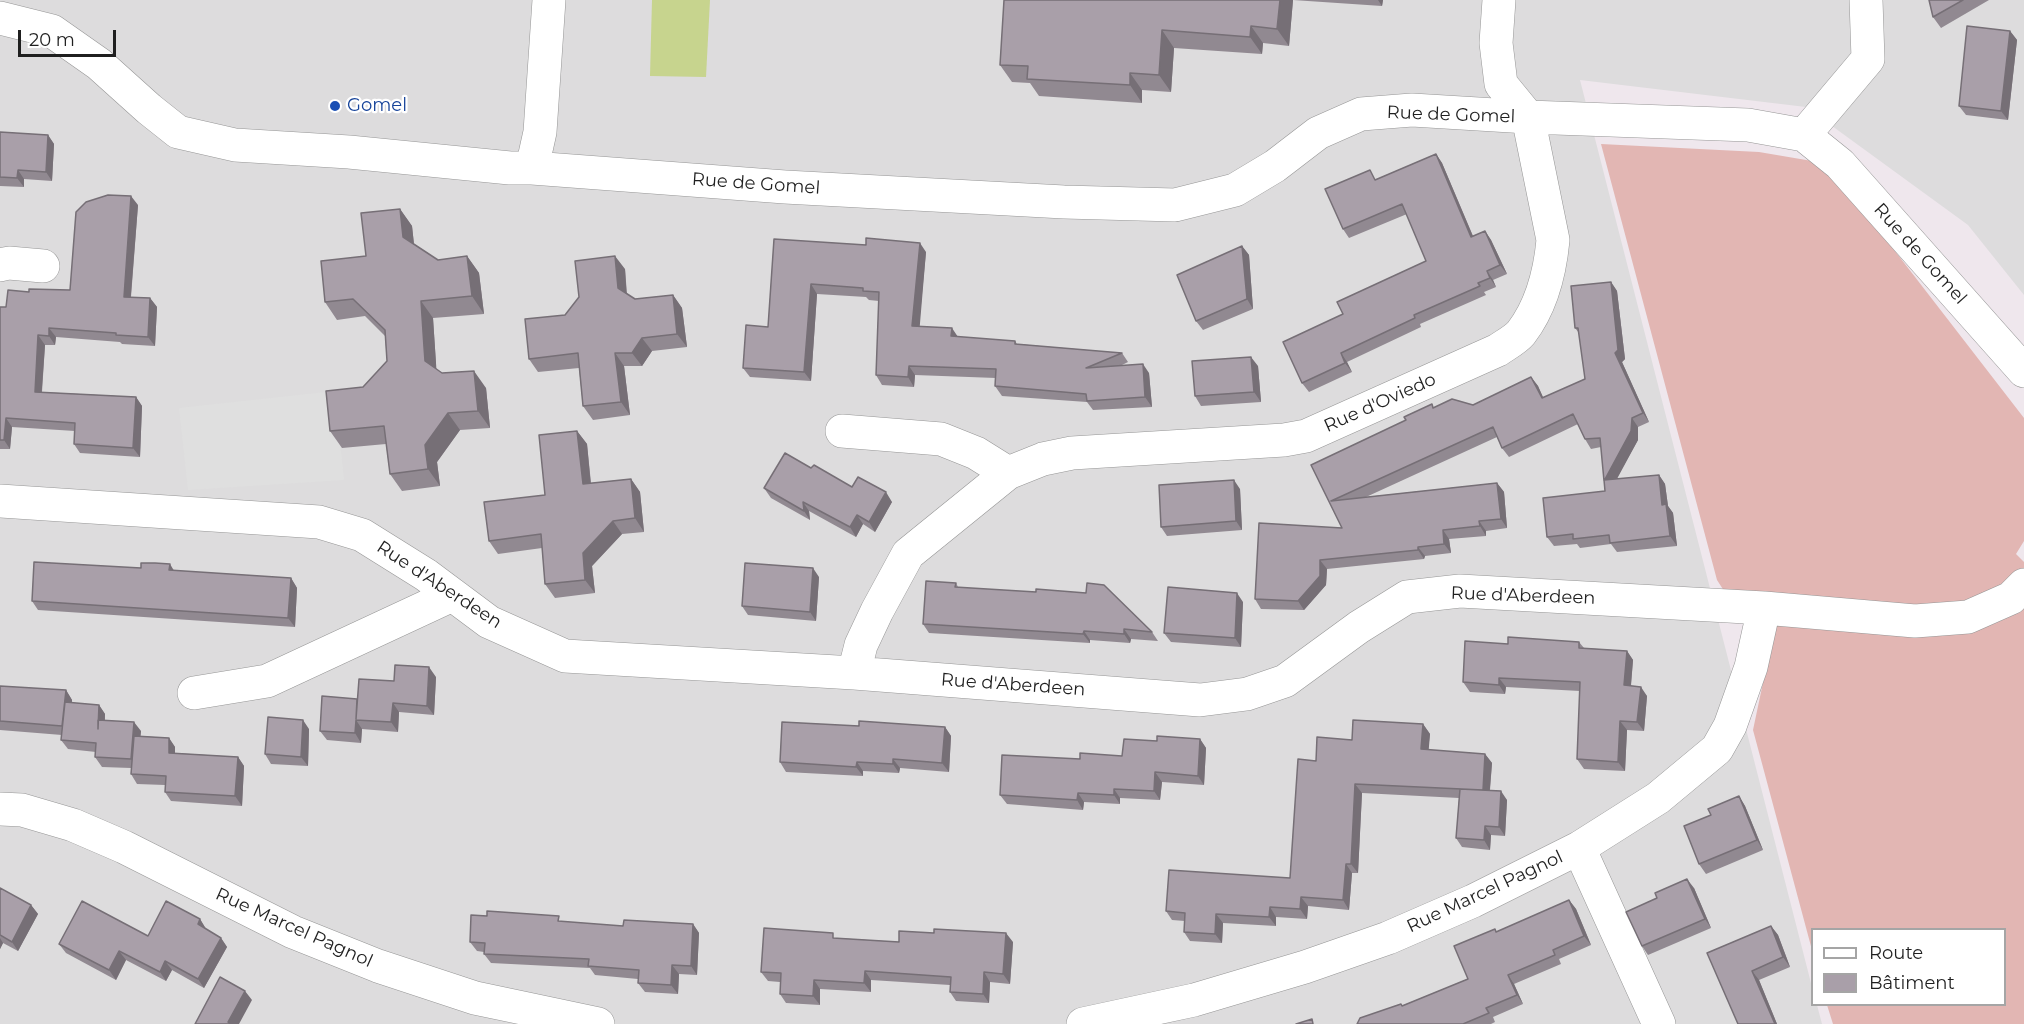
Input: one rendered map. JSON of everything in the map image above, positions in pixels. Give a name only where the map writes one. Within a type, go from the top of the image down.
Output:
[{"type":"street","points":[[532,168],[540,132],[549,0]]},
{"type":"street","name":"Rue de Gomel","points":[[1499,0],[1496,43],[1501,84],[1528,117]]},
{"type":"street","points":[[1804,135],[1868,60],[1866,0]]},
{"type":"street","name":"Rue de Gomel","points":[[0,18],[52,31],[99,64],[148,109],[178,132],[235,145],[350,152],[510,168],[785,186],[1064,202],[1175,205],[1234,190],[1275,166],[1318,133],[1361,114],[1412,110],[1528,117],[1748,125],[1804,135],[1840,164],[2024,371]]},
{"type":"street","name":"Rue d'Oviedo","points":[[854,673],[865,637],[908,554],[1008,473],[1043,459],[1072,453],[1284,440],[1306,436],[1498,350],[1520,334],[1539,304],[1553,240],[1528,117]]},
{"type":"street","points":[[0,265],[9,263],[43,266]]},
{"type":"street","points":[[842,431],[941,439],[976,453],[1008,473]]},
{"type":"street","name":"Rue d'Aberdeen","points":[[4,507],[319,522],[362,535],[426,575],[489,622],[565,656],[854,673],[1200,700],[1247,694],[1285,681],[1359,627],[1407,597],[1460,591],[1764,608],[1915,621],[1968,617],[2011,598],[2024,585]]},
{"type":"street","points":[[194,693],[267,681],[452,595]]},
{"type":"street","name":"Rue Marcel Pagnol","points":[[1083,1024],[1194,1000],[1305,967],[1388,938],[1473,900],[1579,848],[1658,798],[1717,749],[1731,726],[1752,667],[1764,608]]},
{"type":"street","name":"Rue Marcel Pagnol","points":[[0,809],[22,810],[83,830],[124,847],[293,932],[378,966],[475,998],[598,1024]]},
{"type":"street","points":[[1579,848],[1659,1024]]},
{"type":"shaded area","points":[[0,0],[2024,0],[2024,295],[1968,225],[1806,107],[1580,80],[1811,983],[1811,1006],[1817,1006],[1822,1024],[0,1024]]},
{"type":"shaded area","points":[[1601,144],[1759,152],[1812,161],[1847,189],[2024,418],[2024,541],[2016,554],[2024,562],[2024,1024],[1833,1024],[1827,1006],[2006,1006],[2006,928],[1811,928],[1811,946],[1753,730],[1768,659],[1717,580]]},
{"type":"shaded area","points":[[335,391],[344,480],[188,490],[179,408]]},
{"type":"green space","points":[[652,0],[710,0],[706,77],[650,76]]},
{"type":"building","points":[[1004,0],[1280,0],[1277,29],[1251,26],[1250,37],[1162,30],[1159,75],[1130,73],[1130,85],[1027,79],[1028,66],[1000,65]]},
{"type":"building","points":[[1929,0],[1963,0],[1933,17]]},
{"type":"building","points":[[1967,26],[2010,31],[2001,111],[1959,106]]},
{"type":"building","points":[[0,132],[48,135],[46,172],[18,170],[17,178],[0,177]]},
{"type":"building","points":[[1436,154],[1471,237],[1485,231],[1500,265],[1487,271],[1490,278],[1478,283],[1480,286],[1414,315],[1415,318],[1341,353],[1345,363],[1302,383],[1283,342],[1343,314],[1337,302],[1426,261],[1402,204],[1343,229],[1325,189],[1370,170],[1375,180]]},
{"type":"building","points":[[108,195],[131,196],[124,297],[150,298],[148,337],[49,328],[49,336],[38,335],[35,392],[136,397],[133,448],[74,444],[75,423],[6,418],[4,440],[0,440],[0,307],[6,307],[8,290],[29,292],[29,289],[70,290],[76,212],[86,202]]},
{"type":"building","points":[[400,209],[403,237],[438,260],[467,256],[472,296],[421,301],[424,347],[425,361],[442,373],[474,371],[478,411],[448,413],[425,445],[428,469],[390,474],[384,426],[330,431],[326,391],[363,387],[387,361],[385,330],[353,299],[325,302],[321,261],[366,256],[361,213]]},
{"type":"building","points":[[866,238],[920,243],[912,326],[952,328],[951,336],[1122,353],[1086,368],[1143,364],[1145,397],[1087,401],[1086,394],[995,386],[996,369],[909,366],[908,377],[876,375],[879,292],[863,291],[863,288],[811,284],[804,372],[743,368],[746,325],[768,327],[774,239],[866,245]]},
{"type":"building","points":[[1242,246],[1247,299],[1196,321],[1177,275]]},
{"type":"building","points":[[615,256],[618,288],[635,299],[673,295],[677,334],[642,338],[632,353],[615,353],[621,402],[583,406],[578,353],[529,359],[525,319],[565,315],[579,297],[575,261]]},
{"type":"building","points":[[1611,282],[1618,350],[1615,353],[1643,413],[1632,418],[1631,431],[1604,481],[1600,438],[1585,439],[1573,414],[1502,448],[1493,427],[1331,501],[1497,483],[1501,519],[1479,521],[1480,526],[1443,530],[1444,544],[1418,547],[1418,550],[1320,560],[1320,576],[1298,601],[1255,599],[1259,523],[1342,528],[1311,465],[1406,420],[1404,417],[1432,404],[1433,408],[1452,399],[1473,405],[1531,377],[1542,398],[1585,379],[1578,328],[1575,328],[1571,286]]},
{"type":"building","points":[[1251,357],[1254,392],[1195,396],[1192,361]]},
{"type":"building","points":[[577,431],[583,484],[631,479],[635,518],[613,521],[583,553],[585,580],[545,584],[541,534],[489,541],[484,502],[545,495],[539,435]]},
{"type":"building","points":[[785,453],[811,468],[814,465],[852,487],[858,477],[886,492],[869,522],[857,515],[850,527],[803,502],[804,511],[764,488]]},
{"type":"building","points":[[1659,475],[1662,505],[1666,504],[1670,536],[1610,543],[1609,535],[1573,539],[1573,534],[1547,537],[1543,498],[1605,491],[1604,480]]},
{"type":"building","points":[[1234,480],[1236,521],[1161,527],[1159,485]]},
{"type":"building","points":[[34,562],[141,568],[141,563],[155,563],[170,564],[169,570],[291,578],[288,618],[32,601]]},
{"type":"building","points":[[745,563],[813,568],[810,612],[742,606]]},
{"type":"building","points":[[926,581],[956,583],[955,587],[1036,592],[1036,589],[1086,593],[1087,583],[1104,585],[1152,632],[1124,629],[1124,634],[1084,631],[1083,634],[923,624]]},
{"type":"building","points":[[1168,587],[1237,593],[1235,638],[1164,633]]},
{"type":"building","points":[[1508,637],[1579,642],[1579,648],[1627,651],[1624,685],[1641,687],[1637,722],[1620,721],[1618,762],[1577,759],[1580,682],[1499,678],[1499,685],[1463,682],[1465,641],[1508,644]]},
{"type":"building","points":[[395,665],[429,667],[427,706],[393,703],[391,722],[356,720],[355,733],[320,731],[322,696],[357,699],[356,719],[359,679],[394,681]]},
{"type":"building","points":[[0,686],[66,690],[62,726],[0,721]]},
{"type":"building","points":[[65,702],[99,705],[98,720],[134,722],[131,759],[95,757],[96,743],[61,740]]},
{"type":"building","points":[[268,717],[303,720],[301,757],[265,754]]},
{"type":"building","points":[[1353,720],[1423,724],[1421,749],[1485,754],[1483,790],[1355,784],[1351,864],[1346,864],[1343,900],[1301,897],[1300,909],[1270,907],[1269,917],[1216,914],[1215,934],[1184,932],[1185,913],[1166,911],[1169,870],[1290,878],[1298,759],[1316,761],[1317,737],[1352,740]]},
{"type":"building","points":[[859,721],[945,727],[942,763],[893,759],[893,764],[857,762],[856,767],[780,762],[782,722],[859,726]]},
{"type":"building","points":[[134,736],[169,738],[169,753],[238,757],[235,796],[165,792],[166,776],[131,774]]},
{"type":"building","points":[[1157,736],[1200,739],[1198,776],[1155,772],[1154,791],[1114,789],[1114,795],[1078,793],[1077,800],[1000,795],[1002,755],[1080,759],[1080,753],[1122,756],[1124,739],[1157,741]]},
{"type":"building","points":[[1460,789],[1501,791],[1499,827],[1485,826],[1484,840],[1456,838]]},
{"type":"building","points":[[1739,796],[1757,840],[1699,864],[1684,826],[1711,815],[1708,809]]},
{"type":"building","points":[[1687,879],[1705,919],[1642,946],[1626,912],[1657,898],[1655,893]]},
{"type":"building","points":[[0,888],[31,905],[12,942],[0,935]]},
{"type":"building","points":[[1569,900],[1584,936],[1553,950],[1555,955],[1508,975],[1517,995],[1486,1008],[1489,1013],[1463,1024],[1357,1024],[1360,1018],[1401,1004],[1402,1006],[1468,979],[1454,946],[1495,929],[1496,932]]},
{"type":"building","points":[[82,901],[148,936],[166,901],[200,919],[198,924],[221,938],[198,979],[165,961],[160,972],[119,951],[109,970],[59,944]]},
{"type":"building","points":[[487,911],[559,916],[558,921],[623,926],[624,920],[693,924],[691,966],[672,965],[671,985],[638,983],[639,970],[588,966],[589,959],[484,954],[485,943],[470,942],[471,915],[487,916]]},
{"type":"building","points":[[1771,926],[1783,957],[1752,971],[1775,1024],[1738,1024],[1707,953]]},
{"type":"building","points":[[764,928],[833,933],[833,938],[899,942],[899,931],[934,933],[934,929],[1006,933],[1003,974],[984,972],[983,994],[950,992],[951,977],[865,971],[864,983],[814,980],[813,996],[780,994],[781,973],[761,972]]},
{"type":"building","points":[[220,977],[245,991],[228,1022],[232,1024],[195,1024]]},
{"type":"building","points":[[1312,1019],[1313,1024],[1296,1024]]},
{"type":"place","name":"Gomel","points":[[335,106]]}]
